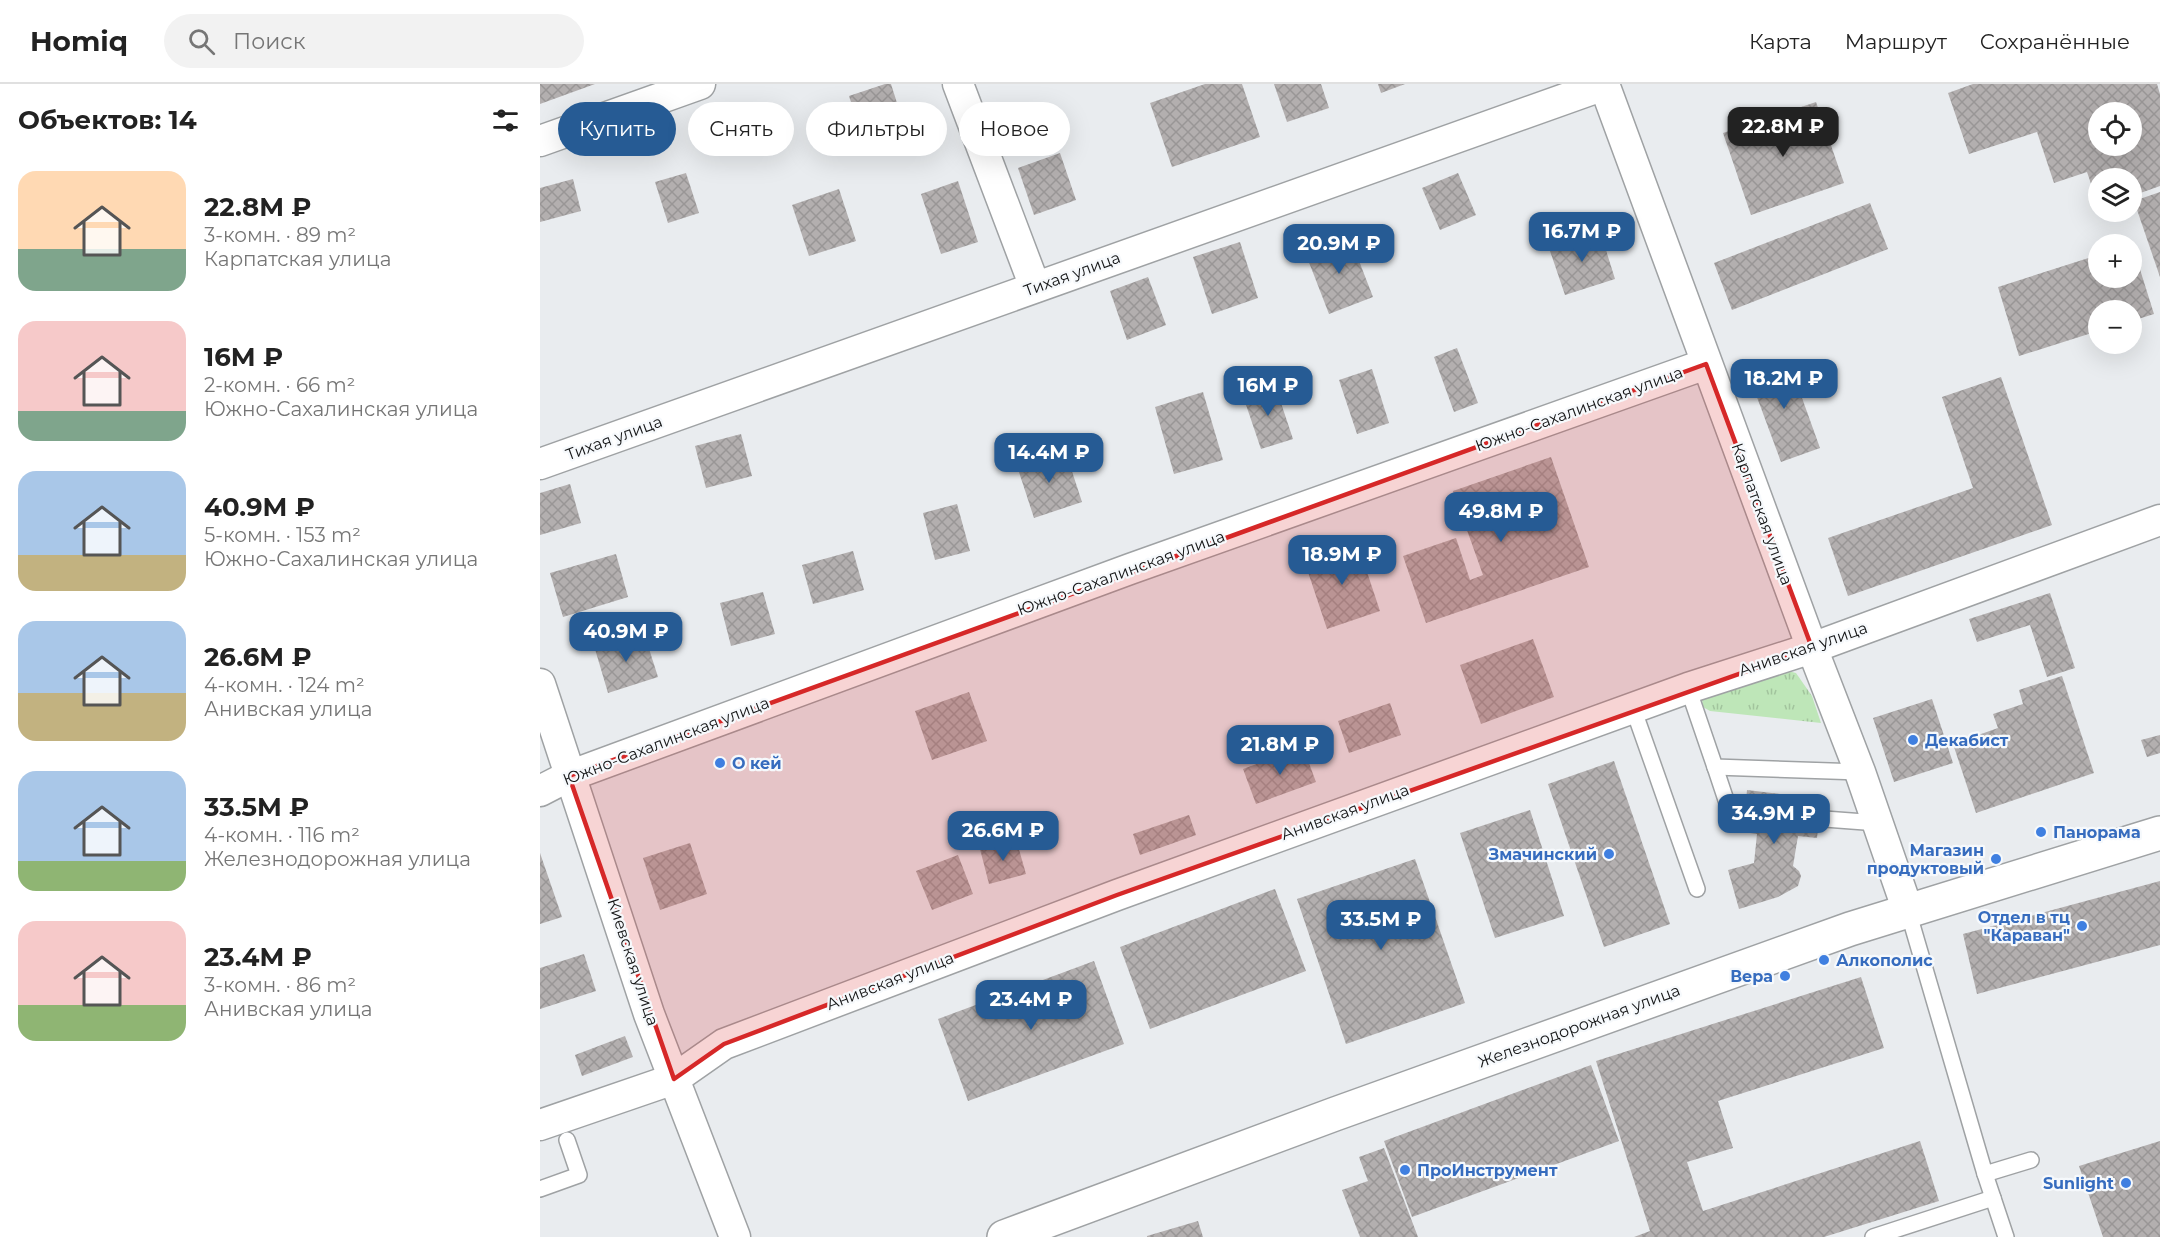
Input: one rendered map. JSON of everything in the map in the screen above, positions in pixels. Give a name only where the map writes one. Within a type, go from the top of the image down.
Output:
[{"type":"main road","name":"Железнодорожная улица","points":[[1004,1237],[1368,1102],[1839,933],[2160,832]]},
{"type":"street","points":[[540,141],[700,84]]},
{"type":"street","points":[[958,84],[1035,287]]},
{"type":"street","name":"Тихая улица","points":[[540,464],[1604,84]]},
{"type":"street","name":"Карпатская улица","points":[[1604,84],[1706,364],[1860,772],[1908,910]]},
{"type":"street","name":"Южно-Сахалинская улица","points":[[540,791],[569,776],[1130,569],[1706,364]]},
{"type":"street","name":"Анивская улица","points":[[540,1125],[674,1079],[724,1044],[734,1040],[1127,891],[1688,688],[1812,648],[2160,520]]},
{"type":"street","name":"Киевская улица","points":[[540,684],[649,1014],[735,1237]]},
{"type":"lane","points":[[1688,688],[1730,812],[1878,823]]},
{"type":"lane","points":[[1633,708],[1697,889]]},
{"type":"lane","points":[[1715,767],[1860,772]]},
{"type":"lane","points":[[1908,910],[1985,1174],[2006,1237]]},
{"type":"lane","points":[[540,1189],[579,1174],[567,1140]]},
{"type":"lane","points":[[1985,1174],[2031,1160]]},
{"type":"lane","points":[[1873,1237],[1993,1198]]},
{"type":"highlighted area","points":[[1706,364],[1812,648],[1117,895],[724,1044],[674,1079],[569,776]]},
{"type":"green space","points":[[1776,668],[1796,673],[1812,696],[1821,723],[1710,711],[1703,707],[1704,694]]},
{"type":"building","points":[[540,84],[595,84],[540,104]]},
{"type":"building","points":[[891,84],[897,102],[851,102],[849,96]]},
{"type":"building","points":[[1205,84],[1242,84],[1260,137],[1172,167],[1150,103]]},
{"type":"building","points":[[1274,84],[1321,84],[1329,108],[1287,122]]},
{"type":"building","points":[[1378,84],[1405,84],[1381,93]]},
{"type":"building","points":[[1973,84],[2157,84],[2160,94],[2160,186],[2142,192],[2142,168],[2088,168],[2088,175],[2087,172],[2054,183],[2037,132],[1969,154],[1948,93]]},
{"type":"building","points":[[1816,102],[1844,183],[1751,215],[1723,133]]},
{"type":"building","points":[[1052,156],[1061,156],[1076,200],[1034,215],[1018,168]]},
{"type":"building","points":[[686,173],[699,213],[668,223],[655,182]]},
{"type":"building","points":[[1458,173],[1476,215],[1440,230],[1422,188]]},
{"type":"building","points":[[573,179],[581,211],[540,222],[540,188]]},
{"type":"building","points":[[958,181],[978,242],[941,254],[921,194]]},
{"type":"building","points":[[839,189],[856,241],[809,256],[792,205]]},
{"type":"building","points":[[2160,192],[2160,277],[2141,222],[2142,198]]},
{"type":"building","points":[[1870,203],[1888,249],[1732,310],[1714,263]]},
{"type":"building","points":[[1600,231],[1615,279],[1565,295],[1549,248]]},
{"type":"building","points":[[1349,235],[1373,297],[1329,314],[1305,252]]},
{"type":"building","points":[[1240,242],[1258,298],[1212,314],[1193,257]]},
{"type":"building","points":[[2088,258],[2088,288],[2142,288],[2142,276],[2154,314],[2142,318],[2142,300],[2088,300],[2088,334],[2019,356],[1998,287]]},
{"type":"building","points":[[1148,277],[1166,325],[1127,340],[1110,291]]},
{"type":"building","points":[[1457,348],[1478,403],[1454,412],[1434,357]]},
{"type":"building","points":[[1788,359],[1820,448],[1781,462],[1748,373]]},
{"type":"building","points":[[1372,369],[1389,423],[1357,434],[1339,380]]},
{"type":"building","points":[[2001,377],[2052,525],[1848,596],[1828,538],[1973,488],[1942,397]]},
{"type":"building","points":[[1275,385],[1293,439],[1261,449],[1243,396]]},
{"type":"building","points":[[1203,392],[1223,460],[1174,474],[1155,407]]},
{"type":"building","points":[[741,434],[752,476],[706,488],[695,446]]},
{"type":"building","points":[[1065,450],[1082,502],[1034,518],[1017,466]]},
{"type":"building","points":[[1551,457],[1589,567],[1426,623],[1403,556],[1456,538],[1470,580],[1483,575],[1453,491]]},
{"type":"building","points":[[570,484],[581,523],[540,535],[540,493]]},
{"type":"building","points":[[957,504],[970,551],[935,560],[923,513]]},
{"type":"building","points":[[1357,542],[1380,611],[1327,629],[1304,560]]},
{"type":"building","points":[[853,551],[864,590],[813,604],[802,565]]},
{"type":"building","points":[[616,554],[628,597],[563,617],[550,573]]},
{"type":"building","points":[[763,592],[775,634],[731,646],[720,603]]},
{"type":"building","points":[[2050,593],[2075,668],[2047,677],[2030,625],[1977,642],[1969,619]]},
{"type":"building","points":[[644,633],[658,677],[608,693],[595,649]]},
{"type":"building","points":[[1533,639],[1554,697],[1481,724],[1460,665]]},
{"type":"building","points":[[2062,676],[2094,773],[1976,813],[1953,744],[1998,728],[1993,714],[2023,704],[2019,690]]},
{"type":"building","points":[[969,692],[987,741],[932,760],[915,711]]},
{"type":"building","name":"Декабист","points":[[1932,699],[1953,763],[1894,782],[1873,718]]},
{"type":"building","points":[[1390,703],[1401,735],[1349,753],[1338,721]]},
{"type":"building","points":[[2160,735],[2160,753],[2147,757],[2141,740]]},
{"type":"building","points":[[1303,747],[1316,782],[1256,804],[1243,769]]},
{"type":"building","name":"Змачинский","points":[[1614,761],[1670,924],[1604,947],[1548,784]]},
{"type":"building","points":[[1747,790],[1821,799],[1817,838],[1798,836],[1793,866],[1801,876],[1798,886],[1778,897],[1739,909],[1728,870],[1754,863],[1757,834],[1743,832]]},
{"type":"building","points":[[1530,810],[1564,916],[1495,938],[1460,833]]},
{"type":"building","points":[[1189,815],[1196,835],[1140,855],[1133,834]]},
{"type":"building","points":[[1016,839],[1026,874],[989,884],[980,849]]},
{"type":"building","points":[[690,843],[707,894],[660,910],[643,858]]},
{"type":"building","points":[[540,853],[562,917],[540,924]]},
{"type":"building","points":[[958,855],[973,894],[932,910],[916,871]]},
{"type":"building","points":[[1415,859],[1465,1003],[1346,1044],[1297,899]]},
{"type":"building","points":[[2160,881],[2160,945],[1977,994],[1963,934]]},
{"type":"building","points":[[1275,889],[1306,971],[1150,1029],[1120,947]]},
{"type":"building","points":[[584,954],[596,991],[540,1009],[540,968]]},
{"type":"building","points":[[1094,961],[1124,1044],[968,1101],[938,1019]]},
{"type":"building","points":[[1861,977],[1884,1048],[1718,1101],[1733,1148],[1687,1162],[1703,1211],[1920,1141],[1939,1201],[1824,1237],[1634,1237],[1650,1231],[1596,1061]]},
{"type":"building","points":[[625,1036],[633,1057],[582,1076],[575,1055]]},
{"type":"building","points":[[1591,1065],[1619,1141],[1412,1217],[1384,1141]]},
{"type":"building","points":[[2160,1141],[2160,1237],[2103,1237],[2079,1166]]},
{"type":"building","points":[[1384,1148],[1418,1237],[1360,1237],[1342,1190],[1368,1181],[1359,1157]]},
{"type":"building","points":[[1198,1221],[1203,1237],[1147,1237],[1147,1236]]},
{"type":"place","name":"Декабист","points":[[1913,740]]},
{"type":"place","name":"О кей","points":[[720,763]]},
{"type":"place","name":"Панорама","points":[[2041,832]]},
{"type":"place","name":"Змачинский","points":[[1609,854]]},
{"type":"place","name":"Магазин продуктовый","points":[[1996,859]]},
{"type":"place","name":"Отдел в тц \"Караван\"","points":[[2082,926]]},
{"type":"place","name":"Алкополис","points":[[1824,960]]},
{"type":"place","name":"Вера","points":[[1785,976]]},
{"type":"place","name":"ПроИнструмент","points":[[1405,1170]]},
{"type":"place","name":"Sunlight","points":[[2126,1183]]}]
